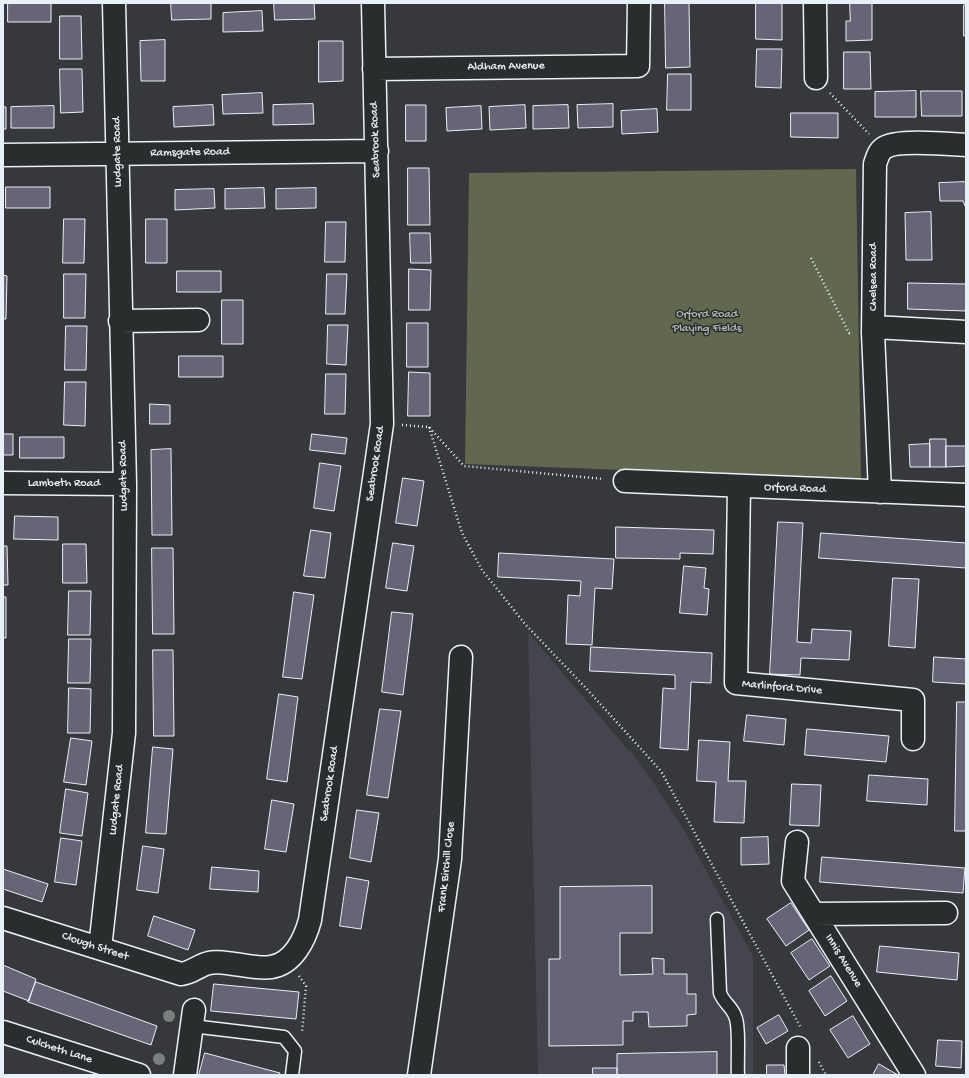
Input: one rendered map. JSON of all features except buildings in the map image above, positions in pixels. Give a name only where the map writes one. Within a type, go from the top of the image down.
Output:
[{"type":"street","name":"Ludgate Road","points":[[100,948],[124,732],[125,484],[120,321],[114,3]]},
{"type":"street","name":"Seabrook Road","points":[[287,960],[300,945],[310,920],[382,424],[373,3]]},
{"type":"street","name":"Aldham Avenue","points":[[374,69],[638,66],[639,3]]},
{"type":"street","points":[[815,3],[816,78]]},
{"type":"street","points":[[882,148],[902,143],[966,145]]},
{"type":"street","name":"Chelsea Road","points":[[880,492],[873,330],[874,164],[882,148]]},
{"type":"street","name":"Ramsgate Road","points":[[3,155],[377,151]]},
{"type":"street","points":[[120,321],[198,320]]},
{"type":"street","points":[[873,330],[966,332]]},
{"type":"street","name":"Orford Road","points":[[625,481],[966,495]]},
{"type":"street","name":"Lambeth Road","points":[[3,483],[125,484]]},
{"type":"street","name":"Marlinford Drive","points":[[739,486],[736,683],[913,700],[913,739]]},
{"type":"street","name":"Frank Birchill Close","points":[[419,1075],[450,859],[461,657]]},
{"type":"street","name":"Innis Avenue","points":[[797,842],[793,881],[914,1075]]},
{"type":"street","points":[[814,914],[946,913]]},
{"type":"street","name":"Clough Street","points":[[3,918],[181,974],[188,973],[210,963],[270,968],[280,965],[287,960]]},
{"type":"street","points":[[185,1075],[193,1018]]},
{"type":"street","name":"Culcheth Lane","points":[[3,1032],[139,1075]]},
{"type":"street","points":[[798,1075],[800,1038]]},
{"type":"lane","points":[[718,919],[720,993],[724,1002],[734,1012],[737,1021],[738,1075]]},
{"type":"lane","points":[[193,1018],[284,1037],[295,1051],[292,1075]]},
{"type":"path","points":[[816,78],[882,148]]},
{"type":"path","points":[[811,258],[850,332],[873,330]]},
{"type":"path","points":[[382,424],[429,426],[464,466],[625,481]]},
{"type":"path","points":[[429,426],[462,533],[482,570],[525,624],[584,686],[661,771],[800,1038]]},
{"type":"path","points":[[287,960],[306,986],[301,1041],[295,1051]]},
{"type":"path","points":[[819,1062],[826,1075]]},
{"type":"shaded area","points":[[528,632],[629,751],[631,751],[655,785],[684,830],[753,956],[753,1075],[538,1075]]},
{"type":"green space","name":"Orford Road Playing Fields","points":[[856,169],[861,479],[465,464],[469,173]]}]
